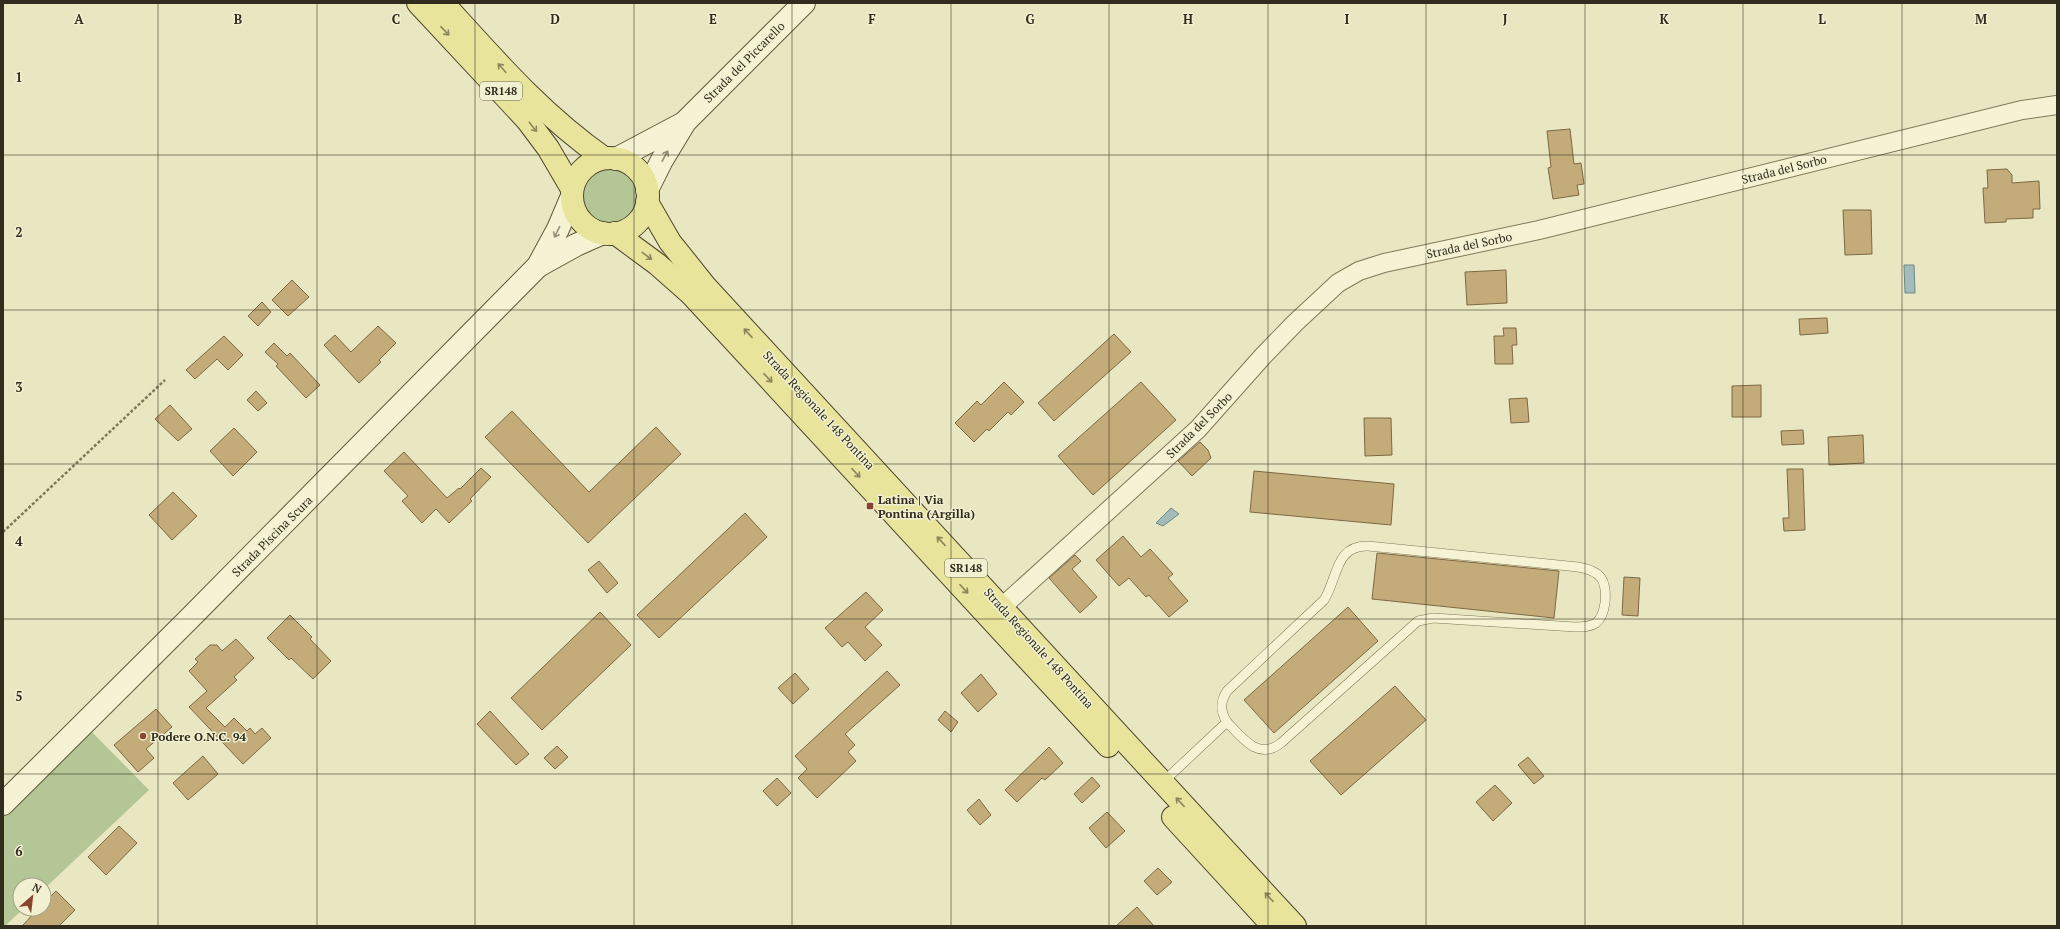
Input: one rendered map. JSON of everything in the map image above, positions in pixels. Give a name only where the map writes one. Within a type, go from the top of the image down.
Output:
[{"type":"main road","name":"Strada Regionale 148 Pontina","points":[[418,3],[527,120],[548,148],[572,192],[576,212],[583,222],[592,229],[609,233],[657,264],[691,294],[1273,926]]},
{"type":"main road","name":"Strada Regionale 148 Pontina","points":[[443,3],[541,108],[566,130],[610,159],[627,162],[637,170],[644,179],[647,196],[670,242],[698,278],[1002,606],[1162,783],[1295,926]]},
{"type":"main road","points":[[572,192],[576,178],[583,168],[593,162],[610,159]]},
{"type":"main road","points":[[609,233],[626,230],[636,223],[643,214],[647,196]]},
{"type":"street","name":"Strada del Piccarello","points":[[647,196],[662,160],[685,122],[804,3]]},
{"type":"street","name":"Strada del Sorbo","points":[[1002,606],[1195,432],[1295,323],[1338,283],[1359,271],[1384,263],[1539,230],[2022,110],[2057,105]]},
{"type":"street","name":"Strada del Piccarello","points":[[610,159],[685,122]]},
{"type":"street","name":"Strada Piscina Scura","points":[[3,804],[199,609],[538,266],[558,230],[572,192]]},
{"type":"street","name":"Strada Piscina Scura","points":[[538,266],[609,233]]},
{"type":"lane","points":[[1354,547],[1375,547],[1578,567],[1597,574],[1605,585],[1604,608],[1597,622],[1591,626],[1576,628],[1433,618],[1418,621],[1281,743],[1272,749],[1260,750],[1249,745],[1227,722],[1221,710],[1221,702],[1227,691],[1324,600],[1331,588],[1345,552],[1354,547]]},
{"type":"lane","points":[[1162,783],[1227,722]]},
{"type":"path","points":[[3,532],[165,380]]},
{"type":"green space","points":[[609,165],[621,167],[631,174],[638,184],[640,196],[638,208],[631,218],[621,225],[609,227],[597,225],[587,218],[580,208],[578,196],[580,184],[587,174],[597,167]]},
{"type":"green space","points":[[87,727],[149,790],[52,881],[52,877],[12,877],[12,917],[15,917],[5,926],[3,926],[3,809]]},
{"type":"water","points":[[1904,265],[1914,265],[1915,293],[1905,293]]},
{"type":"water","points":[[1171,508],[1179,514],[1163,526],[1156,523]]},
{"type":"building","points":[[1570,129],[1574,164],[1581,163],[1584,184],[1577,185],[1579,195],[1553,199],[1548,168],[1551,167],[1547,131]]},
{"type":"building","points":[[2007,169],[2012,175],[2012,183],[2039,181],[2040,209],[2033,209],[2033,218],[2006,219],[2006,222],[1985,223],[1983,188],[1988,188],[1987,170]]},
{"type":"building","points":[[1843,210],[1871,210],[1872,254],[1845,255]]},
{"type":"building","points":[[1506,270],[1507,303],[1467,305],[1465,272]]},
{"type":"building","points":[[292,280],[309,297],[288,316],[272,300]]},
{"type":"building","points":[[262,302],[271,312],[258,326],[248,316]]},
{"type":"building","points":[[1827,318],[1828,333],[1800,335],[1799,319]]},
{"type":"building","points":[[378,326],[396,343],[379,360],[381,362],[359,383],[324,345],[335,335],[351,352]]},
{"type":"building","points":[[1503,328],[1516,328],[1517,345],[1512,345],[1513,364],[1495,364],[1494,336],[1504,336]]},
{"type":"building","points":[[1114,334],[1131,352],[1054,421],[1038,403]]},
{"type":"building","points":[[224,336],[243,355],[228,370],[217,359],[195,379],[186,370]]},
{"type":"building","points":[[274,343],[287,356],[290,353],[320,385],[306,398],[276,366],[278,364],[265,352]]},
{"type":"building","points":[[1004,382],[1024,402],[1011,415],[1008,412],[989,431],[987,429],[974,442],[955,423],[977,401],[981,405]]},
{"type":"building","points":[[1141,382],[1176,420],[1093,495],[1058,456]]},
{"type":"building","points":[[1761,385],[1761,417],[1732,417],[1732,386]]},
{"type":"building","points":[[256,391],[267,403],[258,411],[247,400]]},
{"type":"building","points":[[1527,398],[1529,422],[1511,423],[1509,399]]},
{"type":"building","points":[[170,405],[192,429],[178,441],[155,419]]},
{"type":"building","points":[[512,411],[589,492],[656,427],[681,454],[588,543],[485,437]]},
{"type":"building","points":[[1364,418],[1391,418],[1392,455],[1365,456]]},
{"type":"building","points":[[234,428],[257,452],[233,476],[210,451]]},
{"type":"building","points":[[1803,430],[1804,444],[1782,445],[1781,431]]},
{"type":"building","points":[[1863,435],[1864,463],[1829,465],[1828,437]]},
{"type":"building","points":[[1200,442],[1208,450],[1211,458],[1192,476],[1178,461]]},
{"type":"building","points":[[404,452],[447,498],[459,488],[460,489],[481,468],[491,477],[470,499],[472,501],[449,523],[436,509],[422,523],[402,501],[408,496],[384,471]]},
{"type":"building","points":[[1787,469],[1803,469],[1805,530],[1784,531],[1783,518],[1789,518]]},
{"type":"building","points":[[1254,471],[1394,484],[1391,525],[1250,512]]},
{"type":"building","points":[[173,492],[197,516],[172,540],[149,515]]},
{"type":"building","points":[[745,513],[767,537],[659,638],[637,615]]},
{"type":"building","points":[[1123,536],[1141,557],[1150,549],[1173,574],[1168,578],[1188,601],[1169,617],[1149,595],[1146,597],[1129,578],[1119,586],[1096,560]]},
{"type":"building","points":[[1377,553],[1559,571],[1554,618],[1372,599]]},
{"type":"building","points":[[1075,555],[1081,561],[1072,569],[1097,597],[1080,613],[1049,578]]},
{"type":"building","points":[[599,561],[618,583],[607,593],[588,570]]},
{"type":"building","points":[[1624,577],[1640,578],[1638,616],[1622,615]]},
{"type":"building","points":[[866,592],[883,610],[865,627],[882,645],[865,661],[848,642],[842,647],[825,628]]},
{"type":"building","points":[[1348,607],[1378,641],[1274,733],[1244,700]]},
{"type":"building","points":[[600,612],[631,645],[542,730],[511,698]]},
{"type":"building","points":[[290,615],[312,637],[310,639],[331,661],[313,679],[291,658],[289,660],[267,638]]},
{"type":"building","points":[[236,639],[254,658],[234,677],[237,680],[206,708],[225,727],[234,718],[247,731],[250,728],[255,734],[262,728],[271,738],[243,764],[189,707],[207,691],[189,671],[198,662],[195,659],[210,645],[217,645],[222,651]]},
{"type":"building","points":[[887,671],[900,685],[845,734],[855,745],[848,752],[856,761],[817,798],[798,778],[807,769],[795,756]]},
{"type":"building","points":[[795,673],[809,689],[793,704],[778,688]]},
{"type":"building","points":[[981,674],[997,694],[978,712],[961,693]]},
{"type":"building","points":[[1395,686],[1426,720],[1341,795],[1310,761]]},
{"type":"building","name":"Podere O.N.C. 94","points":[[156,709],[172,727],[146,749],[154,758],[138,772],[114,745]]},
{"type":"building","points":[[490,711],[529,754],[516,765],[477,724]]},
{"type":"building","points":[[945,711],[958,722],[951,732],[938,720]]},
{"type":"building","points":[[557,746],[568,757],[555,769],[544,758]]},
{"type":"building","points":[[1049,747],[1063,763],[1045,780],[1042,778],[1017,802],[1005,790]]},
{"type":"building","points":[[203,756],[218,774],[188,800],[173,783]]},
{"type":"building","points":[[1528,757],[1544,776],[1534,784],[1518,765]]},
{"type":"building","points":[[1092,777],[1100,786],[1082,803],[1074,794]]},
{"type":"building","points":[[777,778],[791,793],[777,806],[763,791]]},
{"type":"building","points":[[1495,785],[1512,803],[1493,821],[1476,802]]},
{"type":"building","points":[[979,799],[991,815],[980,825],[967,810]]},
{"type":"building","points":[[1107,812],[1125,831],[1106,848],[1089,828]]},
{"type":"building","points":[[119,826],[137,843],[106,875],[88,857]]},
{"type":"building","points":[[1158,868],[1172,882],[1157,895],[1144,881]]},
{"type":"building","points":[[56,891],[75,910],[59,926],[22,926],[30,917],[52,917],[52,895]]},
{"type":"building","points":[[1137,907],[1154,926],[1116,926]]},
{"type":"place","name":"Latina | Via Pontina (Argilla)","points":[[870,506]]},
{"type":"place","name":"Podere O.N.C. 94","points":[[143,736]]}]
